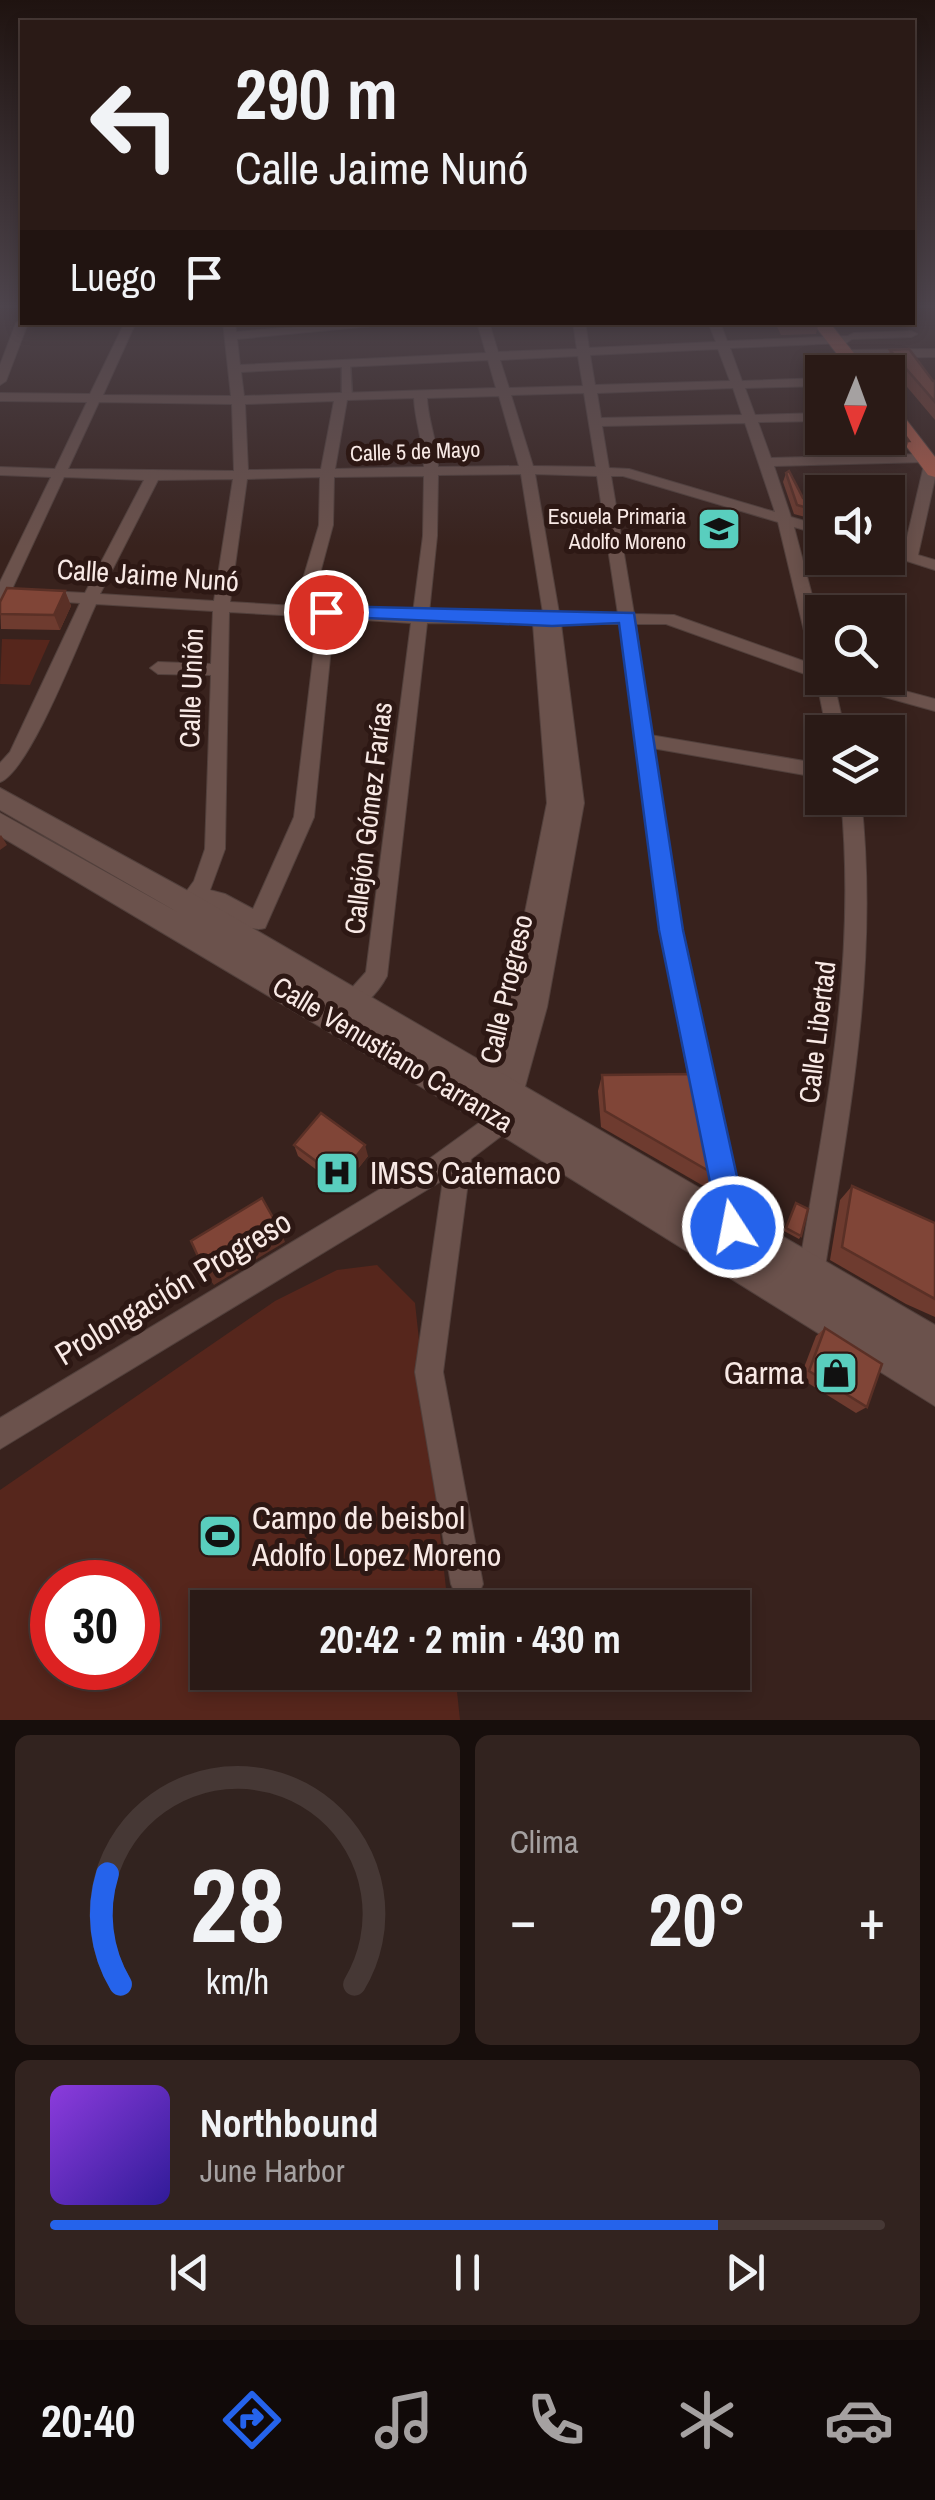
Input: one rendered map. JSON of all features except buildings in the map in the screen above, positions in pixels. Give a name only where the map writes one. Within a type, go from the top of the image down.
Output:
[{"type":"main road","points":[[905,419],[932,462]]},
{"type":"main road","points":[[905,431],[932,462]]},
{"type":"main road","name":"Calle Venustiano Carranza","points":[[0,798],[351,1001],[489,1117]]},
{"type":"main road","name":"Calle Venustiano Carranza","points":[[0,823],[186,908],[489,1117],[728,1242],[811,1274],[935,1346]]},
{"type":"main road","name":"Calle Venustiano Carranza","points":[[728,1242],[935,1386]]},
{"type":"street","points":[[1,595],[101,386]]},
{"type":"street","name":"Calle Unión","points":[[186,908],[215,849],[221,608],[240,475],[236,386]]},
{"type":"street","points":[[302,610],[326,525],[327,476],[344,386]]},
{"type":"street","name":"Calle Progreso","points":[[467,1584],[429,1372],[489,1117],[536,1007],[566,802],[545,619],[521,470],[500,386]]},
{"type":"street","points":[[589,386],[628,617],[671,930],[728,1242]]},
{"type":"street","points":[[0,397],[238,400],[682,386]]},
{"type":"street","points":[[739,386],[808,595]]},
{"type":"street","name":"Callejón Gómez Farías","points":[[351,1001],[376,976],[430,536],[432,473],[420,394]]},
{"type":"street","points":[[595,422],[805,418]]},
{"type":"street","points":[[764,462],[932,462],[910,557]]},
{"type":"street","name":"Calle 5 de Mayo","points":[[0,471],[153,476],[624,472],[805,526]]},
{"type":"street","points":[[0,775],[17,756],[90,598],[153,476]]},
{"type":"street","points":[[905,555],[935,565]]},
{"type":"street","name":"Calle Jaime Nunó","points":[[1,595],[418,618],[668,619],[805,668]]},
{"type":"street","points":[[186,908],[218,900],[258,922],[304,817],[326,612]]},
{"type":"street","points":[[158,668],[217,670]]},
{"type":"street","points":[[901,695],[935,704]]},
{"type":"street","points":[[642,740],[805,768]]},
{"type":"street","name":"Calle Libertad","points":[[811,1274],[858,964],[859,851],[853,815]]},
{"type":"street","name":"Prolongación Progreso","points":[[0,1434],[489,1117]]},
{"type":"shaded area","points":[[2,639],[50,640],[30,685],[0,684]]},
{"type":"shaded area","name":"Campo de beisbol Adolfo Lopez Moreno","points":[[377,1265],[415,1303],[446,1590],[190,1590],[190,1690],[457,1690],[460,1720],[0,1720],[0,1490],[275,1301],[337,1270]]},
{"type":"place","name":"Escuela Primaria Adolfo Moreno","points":[[719,529]]},
{"type":"place","name":"IMSS Catemaco","points":[[337,1173]]},
{"type":"place","name":"Garma","points":[[836,1373]]},
{"type":"place","name":"Campo de beisbol Adolfo Lopez Moreno","points":[[220,1536]]},
{"type":"route","points":[[326,612],[418,618],[628,617],[671,930],[733,1227]]}]
